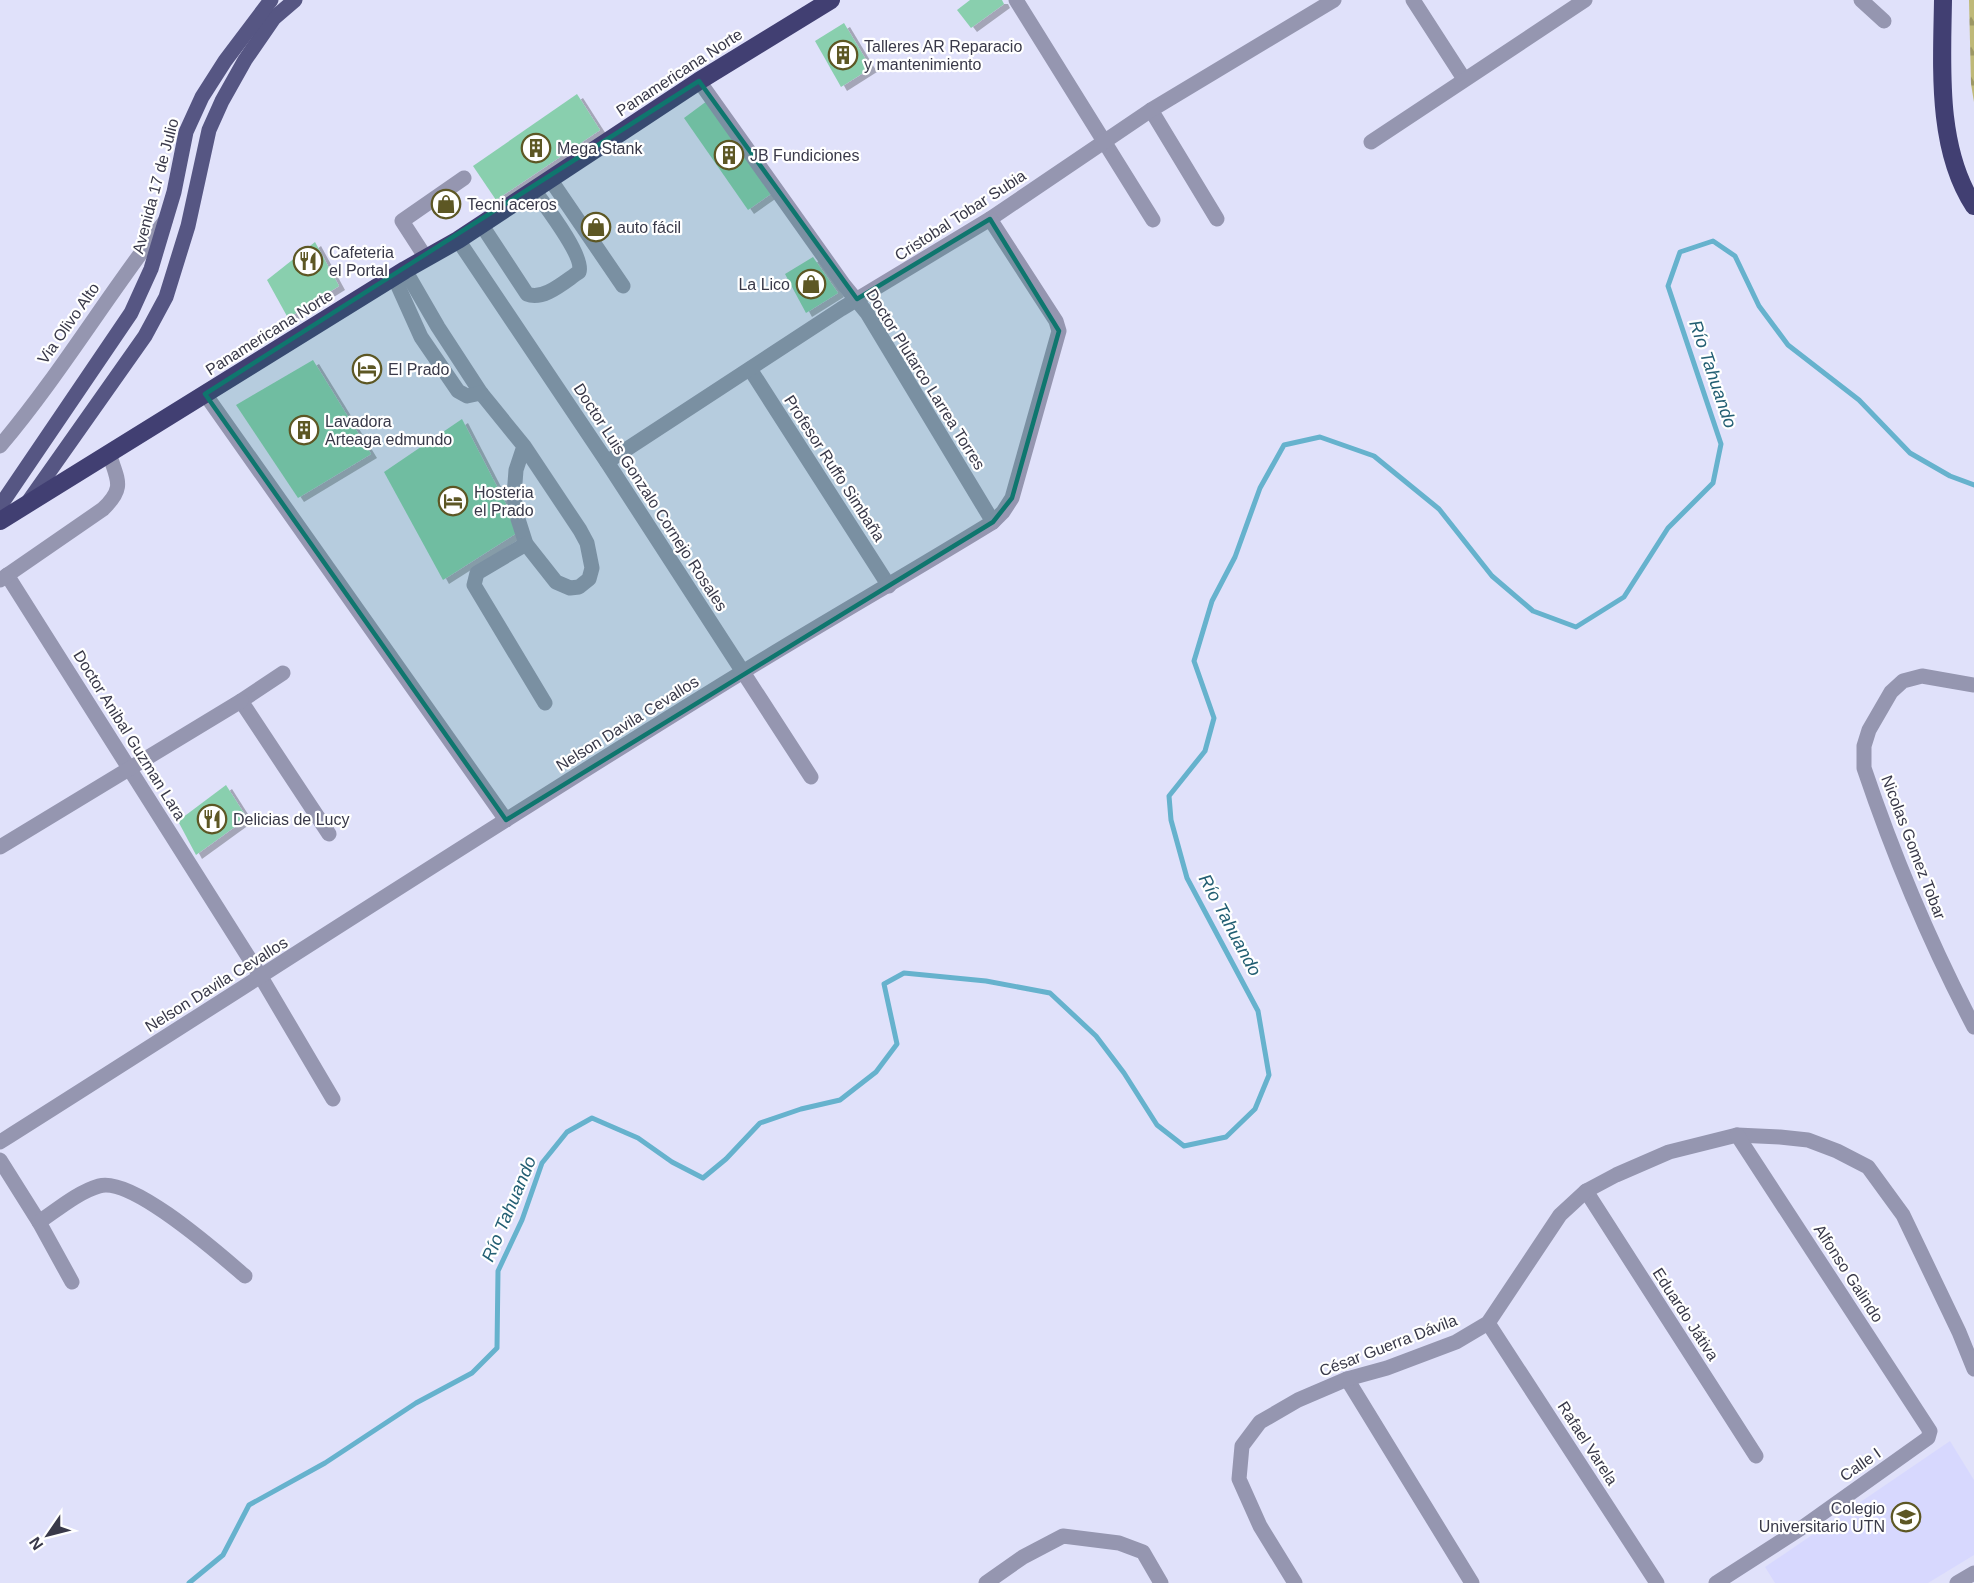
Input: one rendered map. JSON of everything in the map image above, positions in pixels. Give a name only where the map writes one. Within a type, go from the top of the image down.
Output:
[{"type":"highway","name":"Panamericana Norte","points":[[0,521],[458,240],[699,81],[831,0]]},
{"type":"highway","points":[[1943,0],[1942,92],[1949,141],[1964,191],[1974,206]]},
{"type":"main road","name":"Avenida 17 de Julio","points":[[0,506],[131,314],[151,269],[166,220],[186,132],[202,97],[231,51],[271,0]]},
{"type":"main road","points":[[26,505],[145,336],[166,297],[188,226],[209,130],[245,60],[274,18],[295,0]]},
{"type":"main road","points":[[166,220],[188,226]]},
{"type":"street","points":[[1016,0],[1153,220]]},
{"type":"street","name":"Cristobal Tobar Subia","points":[[607,462],[857,299],[990,219],[1151,110],[1334,0]]},
{"type":"street","points":[[1413,0],[1464,80]]},
{"type":"street","points":[[1371,142],[1464,80],[1566,5],[1585,0]]},
{"type":"street","points":[[1862,0],[1884,21]]},
{"type":"street","name":"Doctor Plutarco Larrea Torres","points":[[699,81],[844,285],[867,312],[993,522]]},
{"type":"street","points":[[1151,110],[1217,219]]},
{"type":"street","points":[[426,258],[402,221],[464,178]]},
{"type":"street","points":[[550,179],[623,286]]},
{"type":"street","points":[[481,224],[527,294],[534,297],[543,295],[579,272],[580,263],[568,240],[534,190]]},
{"type":"street","name":"Nelson Davila Cevallos","points":[[0,1142],[743,672],[993,522],[1012,498],[1059,331],[1056,321],[990,219]]},
{"type":"street","name":"Via Olivo Alto","points":[[0,446],[166,220]]},
{"type":"street","name":"Doctor Luis Gonzalo Cornejo Rosales","points":[[458,240],[607,462],[810,777]]},
{"type":"street","points":[[400,274],[421,338],[458,392],[467,396],[481,393],[524,446],[587,543],[592,568],[589,579],[579,587],[570,588],[556,582],[526,544],[513,496],[516,470],[524,446]]},
{"type":"street","name":"Profesor Ruffo Simbaña","points":[[750,369],[889,586]]},
{"type":"street","points":[[205,394],[506,820]]},
{"type":"street","name":"Doctor Anibal Guzman Lara","points":[[109,453],[119,487],[115,498],[103,509],[4,577],[131,769],[261,977],[333,1100]]},
{"type":"street","points":[[526,544],[477,573],[474,585],[544,703]]},
{"type":"street","points":[[0,847],[242,701],[283,673]]},
{"type":"street","name":"Nicolas Gomez Tobar","points":[[1974,685],[1922,676],[1903,681],[1891,692],[1869,730],[1864,746],[1864,768],[1909,891],[1946,974],[1974,1027]]},
{"type":"street","points":[[242,701],[329,834]]},
{"type":"street","name":"César Guerra Dávila","points":[[1295,1583],[1260,1526],[1239,1479],[1242,1446],[1260,1422],[1298,1400],[1347,1379],[1387,1368],[1456,1342],[1488,1323],[1555,1221],[1586,1191],[1669,1152],[1737,1135],[1808,1140],[1837,1151],[1868,1167],[1903,1215],[1959,1332],[1974,1369]]},
{"type":"street","name":"Alfonso Galindo","points":[[1737,1135],[1930,1431]]},
{"type":"street","points":[[0,1160],[39,1222],[72,1282]]},
{"type":"street","points":[[39,1222],[99,1185],[114,1185],[137,1195],[202,1239],[245,1276]]},
{"type":"street","name":"Eduardo Játiva","points":[[1586,1191],[1756,1456]]},
{"type":"street","name":"Rafael Varela","points":[[1488,1323],[1657,1583]]},
{"type":"street","points":[[1347,1379],[1472,1583]]},
{"type":"street","name":"Calle I","points":[[1716,1583],[1803,1527],[1899,1459],[1928,1438],[1930,1431]]},
{"type":"street","points":[[987,1583],[1023,1557],[1063,1536],[1119,1543],[1143,1552],[1161,1583]]},
{"type":"street","points":[[1957,1583],[1974,1573]]},
{"type":"highlighted area","points":[[699,81],[857,299],[990,219],[1059,331],[1012,498],[993,522],[506,820],[205,394]]},
{"type":"shaded area","name":"Colegio Universitario UTN","points":[[1950,1441],[1974,1480],[1974,1555],[1928,1583],[1775,1583],[1765,1567]]},
{"type":"green space","points":[[1969,0],[1974,0],[1974,102],[1971,84]]},
{"type":"building","points":[[970,0],[1002,0],[1004,4],[971,28],[957,10]]},
{"type":"building","name":"Talleres AR Reparacio y mantenimiento","points":[[844,23],[871,68],[841,87],[815,41]]},
{"type":"building","name":"Mega Stank","points":[[577,94],[600,130],[496,200],[473,166]]},
{"type":"building","name":"JB Fundiciones","points":[[711,98],[775,191],[748,210],[684,118]]},
{"type":"building","name":"Cafeteria el Portal","points":[[315,242],[339,286],[288,318],[267,280]]},
{"type":"building","name":"La Lico","points":[[813,257],[838,293],[806,313],[785,274]]},
{"type":"building","name":"Lavadora Arteaga edmundo","points":[[313,360],[371,454],[298,498],[236,405]]},
{"type":"building","name":"Hosteria el Prado","points":[[462,419],[520,531],[443,580],[384,472]]},
{"type":"building","name":"Delicias de Lucy","points":[[226,785],[247,818],[196,855],[178,821]]},
{"type":"waterway","name":"Río Tahuando","points":[[189,1583],[223,1555],[249,1505],[325,1463],[416,1403],[472,1373],[497,1348],[498,1271],[522,1220],[542,1163],[567,1132],[592,1118],[638,1138],[672,1162],[703,1178],[726,1159],[760,1123],[801,1109],[840,1100],[876,1072],[897,1044],[884,984],[904,973],[986,981],[1050,993],[1096,1036],[1124,1073],[1157,1125],[1184,1146],[1226,1137],[1255,1109],[1269,1075],[1258,1011],[1187,878],[1171,820],[1169,796],[1205,751],[1214,718],[1194,661],[1212,601],[1235,557],[1260,488],[1284,445],[1320,437],[1374,456],[1439,509],[1492,576],[1533,611],[1576,627],[1624,597],[1668,528],[1713,483],[1721,444],[1668,286],[1680,252],[1713,241],[1735,256],[1759,306],[1788,345],[1859,400],[1910,453],[1950,476],[1974,485]]},
{"type":"place","name":"Talleres AR Reparacio y mantenimiento","points":[[843,55]]},
{"type":"place","name":"Mega Stank","points":[[536,148]]},
{"type":"place","name":"JB Fundiciones","points":[[729,155]]},
{"type":"place","name":"Tecni aceros","points":[[446,204]]},
{"type":"place","name":"auto fácil","points":[[596,227]]},
{"type":"place","name":"Cafeteria el Portal","points":[[308,261]]},
{"type":"place","name":"La Lico","points":[[811,284]]},
{"type":"place","name":"El Prado","points":[[367,369]]},
{"type":"place","name":"Lavadora Arteaga edmundo","points":[[304,430]]},
{"type":"place","name":"Hosteria el Prado","points":[[453,501]]},
{"type":"place","name":"Delicias de Lucy","points":[[212,819]]},
{"type":"place","name":"Colegio Universitario UTN","points":[[1906,1517]]}]
